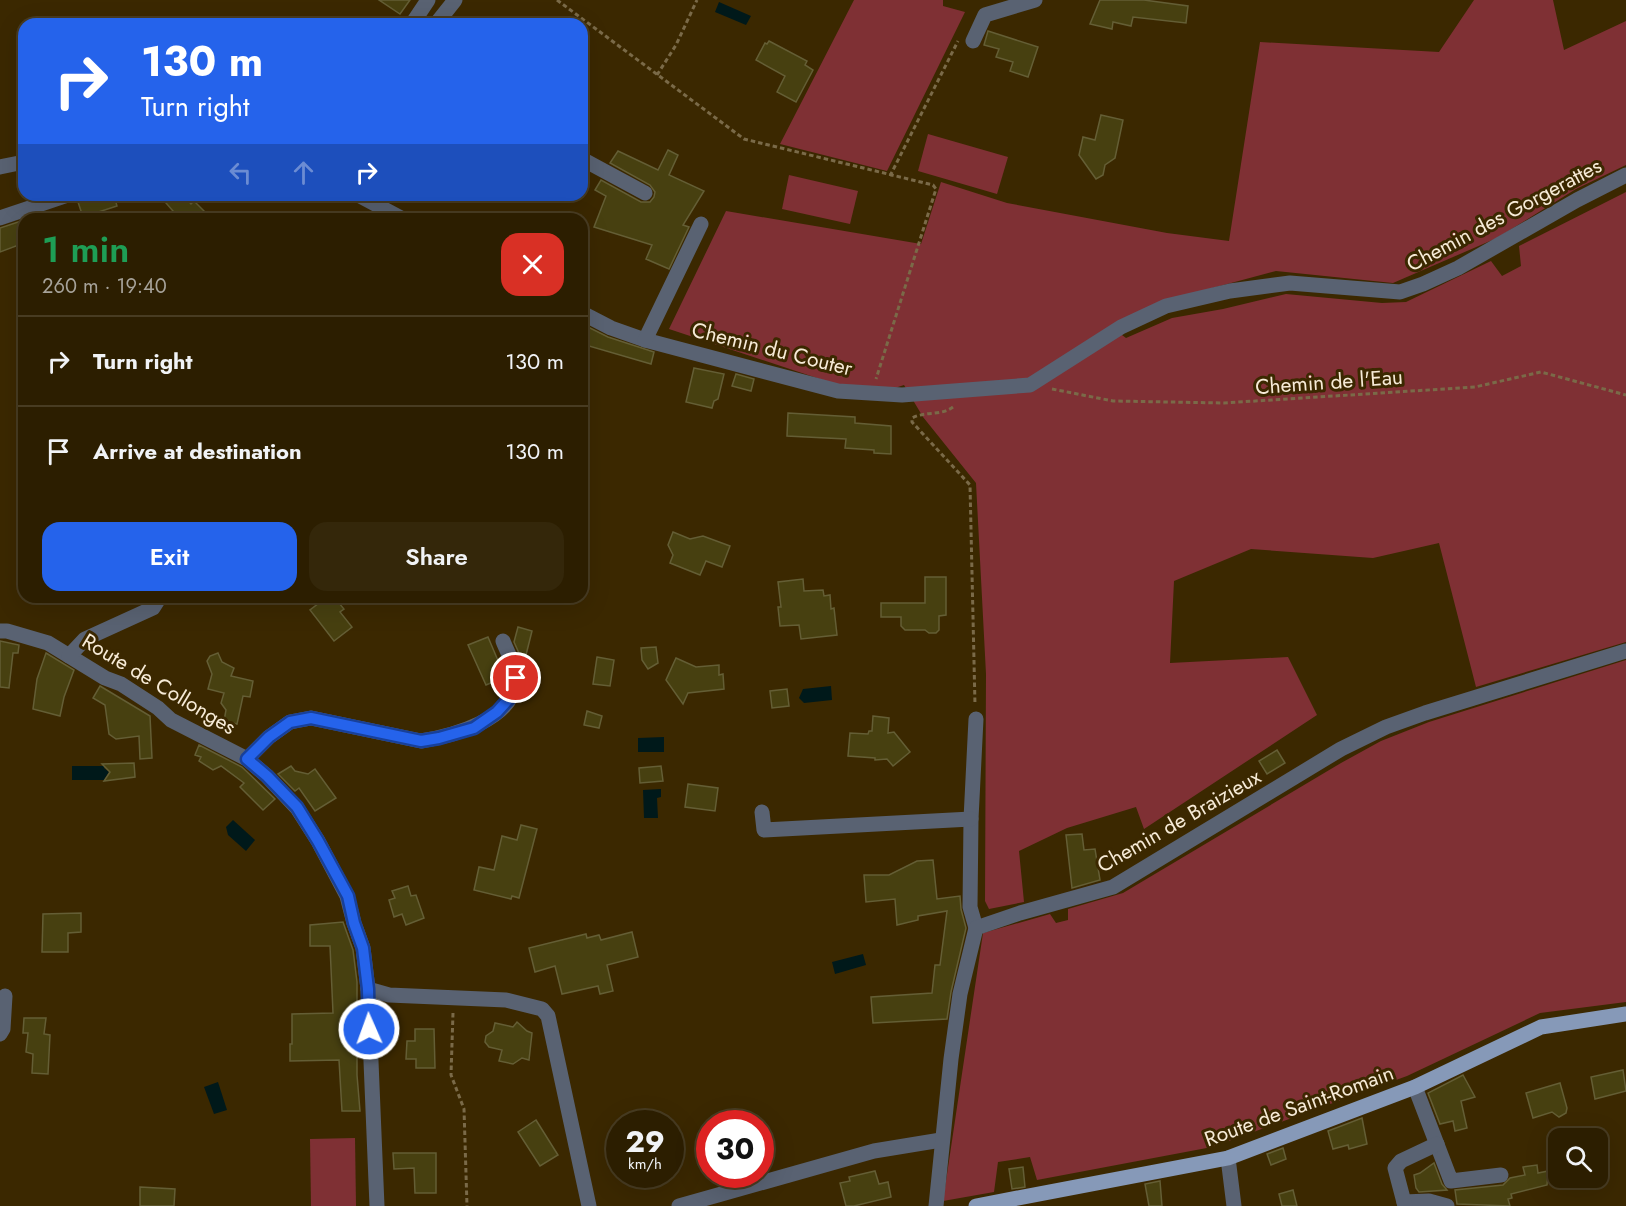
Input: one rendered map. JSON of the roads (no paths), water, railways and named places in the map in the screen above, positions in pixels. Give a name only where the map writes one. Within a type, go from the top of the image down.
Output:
[{"type":"main road","name":"Route de Saint-Romain","points":[[976,1206],[1228,1158],[1416,1087],[1541,1027],[1626,1014]]},
{"type":"street","points":[[416,18],[428,0]]},
{"type":"street","points":[[441,18],[455,0]]},
{"type":"street","points":[[965,41],[985,15],[1035,0]]},
{"type":"street","points":[[588,162],[645,194]]},
{"type":"street","points":[[0,167],[18,163]]},
{"type":"street","name":"Chemin des Gorgerattes","points":[[1030,385],[1121,327],[1166,306],[1230,291],[1290,283],[1400,292],[1423,284],[1458,268],[1577,200],[1626,175]]},
{"type":"street","points":[[0,218],[50,201]]},
{"type":"street","points":[[370,201],[392,213]]},
{"type":"street","points":[[645,340],[701,224]]},
{"type":"street","name":"Chemin du Couter","points":[[588,316],[611,328],[645,340],[838,391],[902,395],[1030,385]]},
{"type":"street","points":[[69,656],[86,639],[153,608],[156,603]]},
{"type":"street","name":"Route de Collonges","points":[[0,631],[7,631],[48,644],[105,678],[121,684],[158,708],[171,720],[247,759],[297,807],[348,896],[363,948],[368,989],[377,1206]]},
{"type":"street","points":[[247,759],[269,737],[290,722],[311,718],[421,741],[474,728],[497,712],[514,693],[516,678],[514,666],[503,641]]},
{"type":"street","name":"Chemin de Braizieux","points":[[976,928],[1113,887],[1341,749],[1386,727],[1445,706],[1626,651]]},
{"type":"street","points":[[936,1206],[941,1140],[960,994],[976,928],[970,907],[970,819],[976,719]]},
{"type":"street","points":[[762,812],[764,830],[970,819]]},
{"type":"street","points":[[368,989],[388,994],[506,1000],[542,1009],[548,1016],[589,1206]]},
{"type":"street","points":[[0,1034],[3,1029],[6,996]]},
{"type":"street","points":[[1416,1087],[1451,1181],[1501,1175]]},
{"type":"street","points":[[679,1206],[874,1150],[941,1140]]},
{"type":"street","points":[[1437,1144],[1401,1161],[1395,1168],[1405,1204],[1429,1201],[1447,1206]]},
{"type":"street","points":[[1228,1158],[1234,1206]]},
{"type":"water","points":[[719,2],[751,16],[746,25],[715,12]]},
{"type":"water","points":[[831,686],[832,700],[804,703],[799,698],[803,689]]},
{"type":"water","points":[[664,737],[664,752],[638,752],[638,738]]},
{"type":"water","points":[[72,766],[104,766],[109,772],[104,780],[72,780]]},
{"type":"water","points":[[661,789],[661,797],[657,798],[658,818],[644,818],[643,790]]},
{"type":"water","points":[[233,820],[255,840],[246,851],[228,835],[226,827]]},
{"type":"water","points":[[863,954],[866,965],[835,974],[832,962]]},
{"type":"water","points":[[218,1082],[227,1110],[214,1114],[204,1087]]}]
